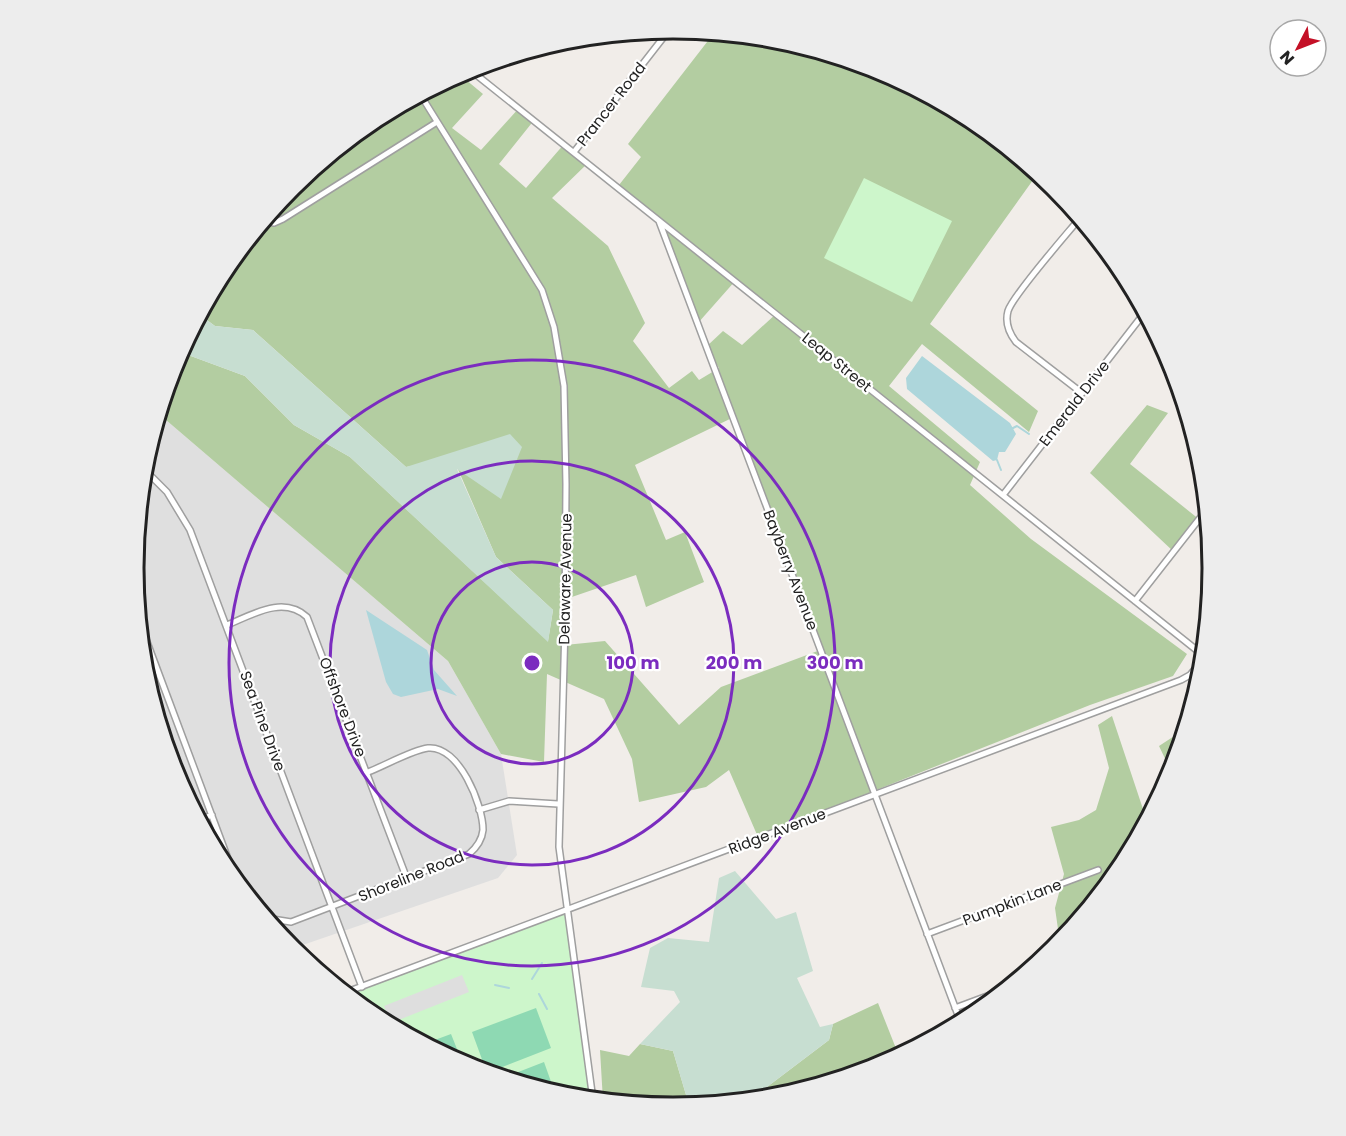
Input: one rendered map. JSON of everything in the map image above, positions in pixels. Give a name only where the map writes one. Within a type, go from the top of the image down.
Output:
[{"type":"street","name":"Prancer Road","points":[[574,152],[662,39]]},
{"type":"street","name":"Leap Street","points":[[480,76],[1195,650]]},
{"type":"street","name":"Delaware Avenue","points":[[425,102],[542,290],[554,327],[564,386],[566,626],[558,847],[592,1090]]},
{"type":"street","points":[[272,223],[283,219],[437,122]]},
{"type":"street","name":"Bayberry Avenue","points":[[658,219],[957,1014]]},
{"type":"street","points":[[1075,224],[1013,302],[1007,320],[1010,333],[1016,342],[1082,393]]},
{"type":"street","name":"Emerald Drive","points":[[1003,495],[1139,319]]},
{"type":"street","name":"Sea Pine Drive","points":[[152,477],[180,510],[190,530],[362,987]]},
{"type":"street","points":[[1135,601],[1199,519]]},
{"type":"street","name":"Offshore Drive","points":[[226,624],[279,606],[296,609],[307,617],[368,772],[406,879]]},
{"type":"street","points":[[151,654],[223,846]]},
{"type":"street","name":"Ridge Avenue","points":[[354,990],[1184,678],[1192,669]]},
{"type":"street","name":"Shoreline Road","points":[[278,920],[291,922],[406,879],[469,854],[475,849],[483,831],[479,810],[462,770],[450,754],[428,748],[368,772]]},
{"type":"street","points":[[479,810],[509,801],[558,804]]},
{"type":"street","points":[[207,817],[212,815]]},
{"type":"street","name":"Pumpkin Lane","points":[[927,934],[1098,870]]},
{"type":"street","points":[[955,1008],[980,999]]},
{"type":"shaded area","points":[[165,420],[448,661],[501,754],[517,855],[498,878],[302,945],[253,890],[215,832],[184,770],[162,705],[154,671],[145,603],[145,533],[154,465]]},
{"type":"shaded area","points":[[462,975],[469,992],[398,1020],[387,1013],[384,1006]]},
{"type":"green space","points":[[709,40],[776,49],[843,67],[875,79],[938,110],[967,128],[1033,180],[930,324],[1038,411],[1029,432],[922,344],[889,386],[980,462],[970,485],[1031,539],[1187,654],[1173,676],[1090,705],[758,837],[729,770],[706,787],[639,802],[632,759],[604,699],[547,674],[544,762],[501,754],[448,661],[165,420],[189,355],[245,376],[294,425],[350,457],[548,641],[553,610],[496,557],[457,467],[522,447],[406,467],[253,330],[215,326],[206,320],[233,274],[253,246],[275,219],[324,170],[379,128],[467,81],[483,94],[452,128],[481,150],[519,108],[535,119],[499,164],[526,188],[565,143],[589,162],[552,198],[608,246],[645,323],[633,341],[669,388],[692,371],[699,380],[719,368],[706,347],[723,331],[742,345],[778,312],[736,280],[698,323],[657,216],[619,185],[641,157],[628,144]],"holes":[[[736,416],[823,649],[721,687],[679,725],[605,641],[565,645],[566,599],[636,575],[646,607],[704,582],[685,532],[666,540],[635,465]]]},
{"type":"green space","points":[[864,178],[952,221],[912,302],[824,258]]},
{"type":"green space","points":[[206,320],[215,326],[253,330],[406,467],[510,434],[522,447],[501,499],[457,469],[496,557],[553,610],[548,642],[350,457],[294,425],[245,376],[189,355]]},
{"type":"green space","points":[[1147,405],[1168,413],[1130,464],[1200,521],[1174,552],[1090,473]]},
{"type":"green space","points":[[1112,716],[1143,809],[1113,862],[1093,890],[1058,930],[1055,908],[1064,874],[1051,827],[1079,820],[1096,810],[1109,768],[1098,725]]},
{"type":"green space","points":[[1175,736],[1166,760],[1159,746]]},
{"type":"green space","points":[[735,871],[776,919],[796,912],[813,971],[797,978],[820,1027],[833,1024],[829,1040],[765,1089],[687,1097],[673,1051],[640,1044],[680,1002],[674,991],[641,987],[650,948],[668,938],[709,942],[719,878]]},
{"type":"green space","points":[[567,911],[591,1090],[536,1079],[471,1057],[408,1026],[352,989]]},
{"type":"green space","points":[[878,1003],[896,1047],[843,1069],[765,1089],[829,1040],[833,1024]]},
{"type":"green space","points":[[536,1008],[551,1048],[500,1068],[483,1061],[472,1032]]},
{"type":"green space","points":[[451,1034],[458,1051],[439,1042],[435,1040]]},
{"type":"green space","points":[[640,1044],[673,1051],[687,1097],[638,1096],[602,1092],[600,1050],[629,1056]]},
{"type":"green space","points":[[544,1062],[551,1083],[536,1079],[516,1073]]},
{"type":"water","points":[[922,356],[1010,423],[1016,434],[1005,452],[999,452],[997,460],[993,461],[907,389],[906,378]]},
{"type":"water","points":[[366,610],[427,650],[434,670],[457,696],[438,689],[401,697],[393,694],[386,682]]},
{"type":"waterway","points":[[1011,429],[1017,426],[1029,434]]},
{"type":"waterway","points":[[997,460],[1001,470]]},
{"type":"waterway","points":[[532,979],[542,963]]},
{"type":"waterway","points":[[495,985],[509,988]]},
{"type":"waterway","points":[[539,994],[547,1009]]}]
